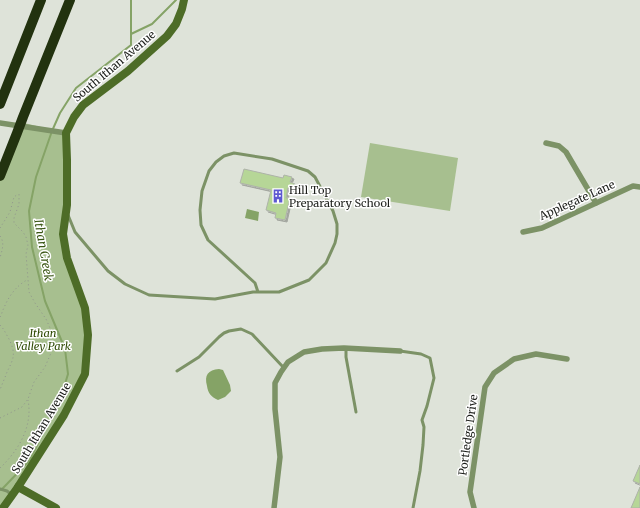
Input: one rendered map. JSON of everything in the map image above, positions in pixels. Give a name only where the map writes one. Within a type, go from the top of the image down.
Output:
[{"type":"highway","points":[[0,104],[41,0]]},
{"type":"highway","points":[[0,176],[22,117],[70,0]]},
{"type":"street","name":"South Ithan Avenue","points":[[3,508],[10,493],[18,487],[64,415],[85,374],[88,335],[85,308],[67,258],[63,234],[66,210],[66,134],[74,117],[83,105],[128,71],[167,36],[176,24],[184,0]]},
{"type":"street","points":[[0,123],[66,134]]},
{"type":"street","points":[[546,143],[559,146],[566,152],[596,203]]},
{"type":"street","name":"Applegate Lane","points":[[522,232],[542,228],[632,186],[640,187]]},
{"type":"street","points":[[274,508],[280,457],[275,409],[275,383],[288,362],[304,352],[322,348],[400,351]]},
{"type":"street","name":"Portledge Drive","points":[[474,508],[470,492],[485,388],[494,373],[514,359],[536,354],[568,359]]},
{"type":"street","points":[[18,487],[56,508]]},
{"type":"lane","points":[[66,210],[75,232],[108,271],[124,284],[149,295],[215,299],[253,292],[258,292],[279,292],[309,280],[326,263],[335,243],[337,224],[333,211],[315,177],[308,171],[272,160],[234,153],[224,156],[216,162],[209,171],[202,190],[200,210],[201,225],[208,240],[255,283],[258,292]]},
{"type":"lane","points":[[178,371],[199,357],[224,333],[241,329],[252,334],[284,368]]},
{"type":"lane","points":[[346,348],[346,357],[356,412]]},
{"type":"lane","points":[[400,351],[421,354],[430,358],[434,378],[422,420],[424,427],[423,445],[414,508]]},
{"type":"lane","points":[[0,489],[10,493]]},
{"type":"path","points":[[0,228],[10,212],[14,197],[19,193],[19,204],[14,218],[14,223],[23,232],[28,245],[26,254],[29,292],[46,319],[50,328],[51,339],[50,353],[45,367],[34,382],[28,399],[22,407],[0,418]]},
{"type":"path","points":[[0,236],[3,244],[0,258]]},
{"type":"path","points":[[0,317],[11,294],[21,283],[28,280]]},
{"type":"path","points":[[0,325],[4,329],[14,349],[12,365],[0,390]]},
{"type":"path","points":[[0,468],[14,453],[25,434],[29,420],[28,399]]},
{"type":"green space","name":"Ithan Valley Park","points":[[20,122],[66,133],[63,234],[85,308],[85,374],[64,415],[0,508],[0,179]]},
{"type":"green space","points":[[370,143],[458,158],[450,211],[361,197]]},
{"type":"shaded area","points":[[247,209],[259,212],[258,221],[245,218]]},
{"type":"shaded area","points":[[219,369],[223,370],[230,385],[231,391],[225,397],[218,400],[209,393],[206,379],[210,372]]},
{"type":"building","name":"Hill Top Preparatory School","points":[[244,169],[283,178],[284,175],[292,177],[290,182],[295,184],[293,190],[288,188],[286,198],[290,198],[285,220],[275,218],[276,213],[266,210],[271,190],[240,183]]},
{"type":"building","points":[[640,465],[640,484],[633,481]]},
{"type":"building","points":[[640,487],[640,508],[631,508]]},
{"type":"waterway","name":"Ithan Creek","points":[[1,490],[30,460],[59,404],[68,374],[65,349],[45,301],[32,247],[29,211],[36,177],[60,113],[76,88],[131,45],[131,0]]},
{"type":"waterway","points":[[131,34],[152,24],[176,0]]},
{"type":"place","name":"Hill Top Preparatory School","points":[[278,196]]}]
